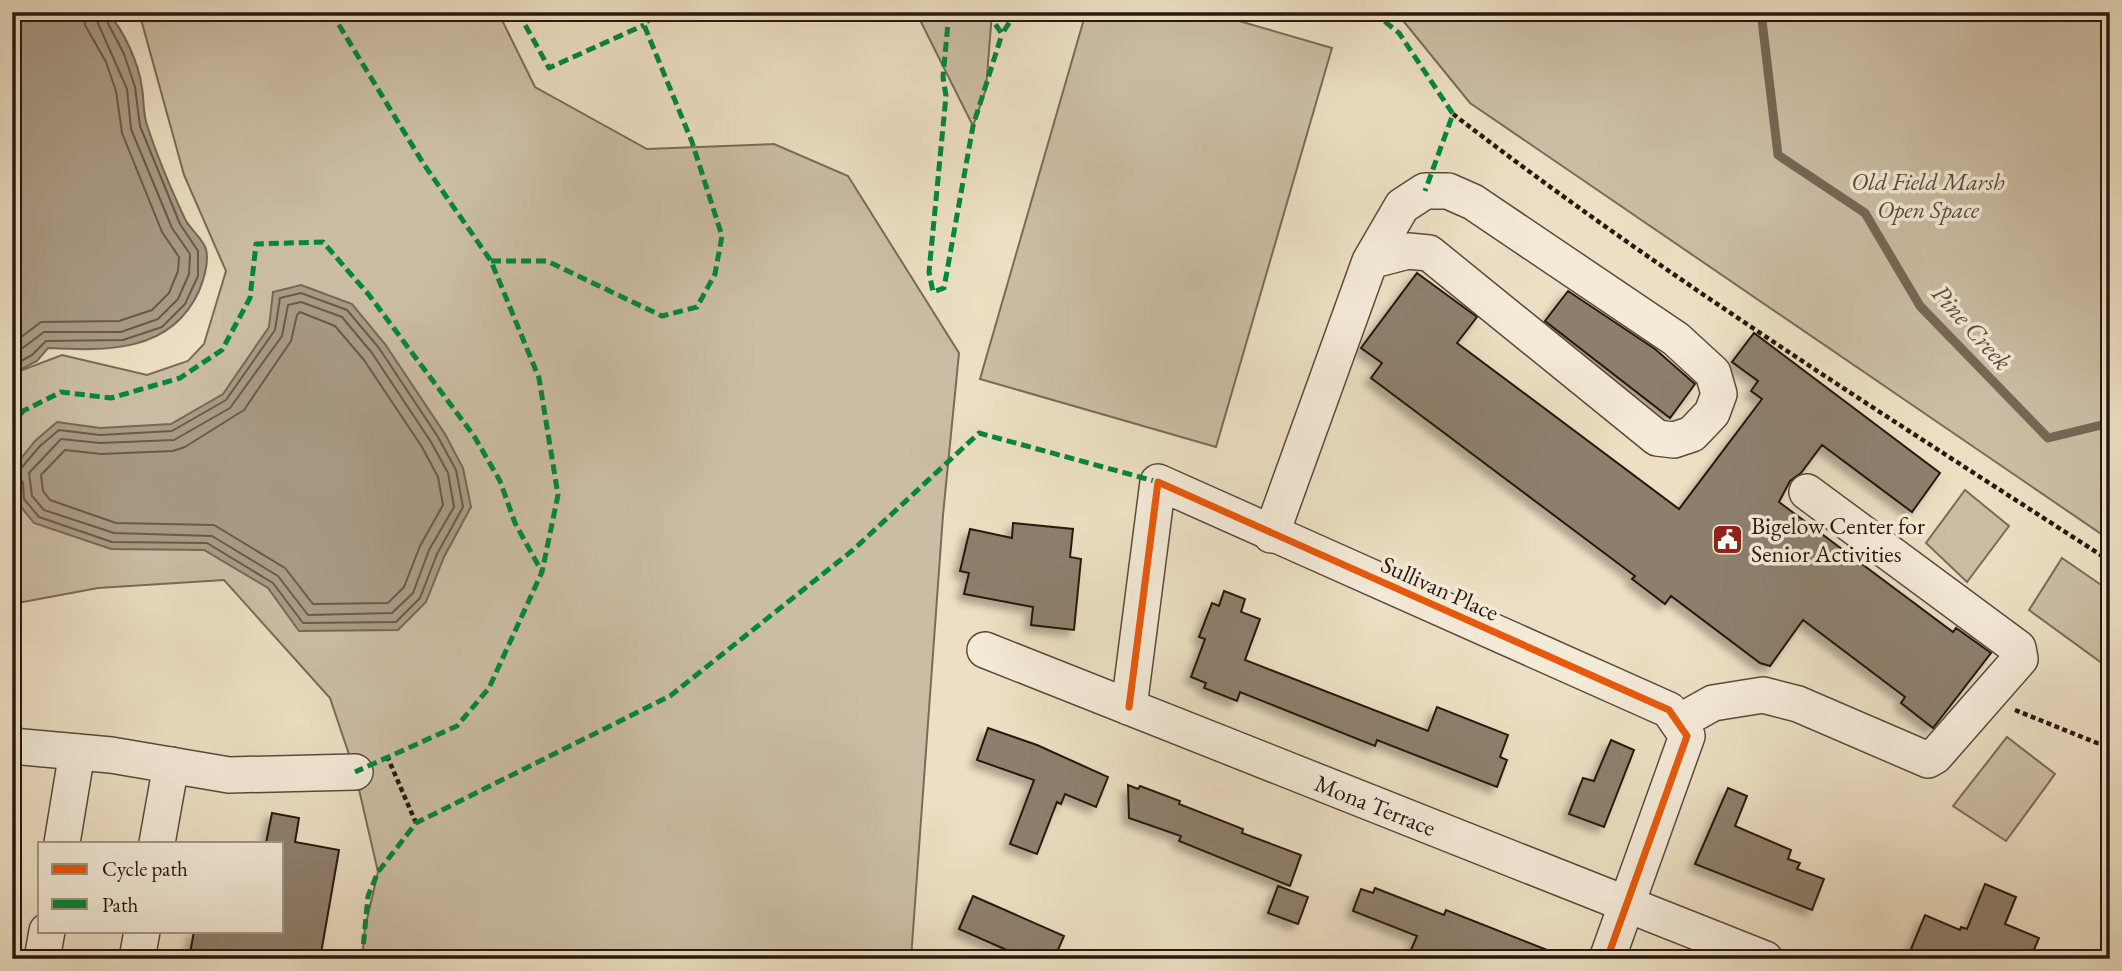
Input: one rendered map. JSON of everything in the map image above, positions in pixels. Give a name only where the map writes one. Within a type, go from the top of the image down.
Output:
[{"type":"street","points":[[1271,535],[1370,261],[1402,206],[1425,191],[1448,191],[1473,202],[1676,339],[1713,373],[1719,394],[1712,412],[1692,434],[1674,440],[1657,438],[1429,253],[1408,251],[1370,261]]},
{"type":"street","name":"Sullivan Place","points":[[1129,707],[1158,482],[1271,535],[1669,710],[1679,722]]},
{"type":"street","points":[[1607,959],[1688,736],[1679,722],[1713,703],[1763,695],[1798,704],[1928,760],[1935,756],[2020,659],[2018,648],[1807,492]]},
{"type":"street","name":"Mona Terrace","points":[[985,650],[1765,959]]},
{"type":"street","points":[[12,746],[77,751],[229,775],[355,772]]},
{"type":"street","points":[[62,842],[77,751]]},
{"type":"street","points":[[157,842],[171,765]]},
{"type":"street","points":[[42,959],[47,932]]},
{"type":"street","points":[[137,959],[142,932]]},
{"type":"path","points":[[1453,114],[1558,195],[1903,427],[2110,561]]},
{"type":"path","points":[[1985,699],[2097,743],[2110,744]]},
{"type":"path","points":[[387,756],[416,823]]},
{"type":"green space","points":[[136,12],[498,12],[535,87],[647,149],[774,144],[848,176],[959,353],[943,515],[911,959],[362,959],[365,928],[378,872],[355,772],[330,698],[224,580],[98,588],[12,604],[12,378],[17,372],[62,355],[147,375],[188,361],[204,344],[226,271],[184,175],[142,23]]},
{"type":"green space","points":[[916,12],[992,12],[986,89],[973,126]]},
{"type":"green space","points":[[1086,12],[1208,12],[1332,48],[1216,447],[980,379]]},
{"type":"green space","name":"Old Field Marsh Open Space","points":[[1396,12],[2110,12],[2110,540],[1470,103]]},
{"type":"green space","points":[[1965,490],[2009,526],[1967,582],[1926,543]]},
{"type":"green space","points":[[2062,558],[2110,591],[2110,669],[2029,610]]},
{"type":"green space","points":[[2007,737],[2055,774],[2006,841],[1953,806]]},
{"type":"water","points":[[12,12],[107,12],[113,19],[130,48],[138,69],[146,121],[160,160],[185,219],[206,249],[207,259],[201,286],[187,311],[172,326],[154,337],[114,348],[48,348],[37,361],[12,374]]},
{"type":"water","points":[[301,285],[352,304],[385,344],[445,434],[463,468],[471,507],[444,557],[426,602],[398,630],[299,631],[268,588],[204,550],[111,549],[34,523],[17,502],[15,466],[35,441],[57,422],[100,428],[171,424],[223,394],[269,327],[273,292]]},
{"type":"building","points":[[1417,273],[1477,317],[1457,343],[1679,509],[1762,399],[1751,391],[1758,381],[1732,362],[1754,333],[1940,473],[1912,512],[1822,445],[1801,473],[1790,481],[1779,502],[1953,632],[1956,628],[1991,653],[1933,728],[1901,703],[1905,697],[1803,620],[1770,666],[1760,663],[1671,596],[1665,604],[1632,579],[1635,576],[1371,378],[1382,363],[1361,348]]},
{"type":"building","points":[[1568,291],[1655,349],[1695,384],[1670,418],[1545,321]]},
{"type":"building","points":[[1013,523],[1073,529],[1070,557],[1081,559],[1074,630],[1031,625],[1033,607],[964,594],[969,573],[960,571],[970,529],[1012,538]]},
{"type":"building","points":[[1224,591],[1245,599],[1241,612],[1260,619],[1245,660],[1428,731],[1437,707],[1508,735],[1500,757],[1507,760],[1497,787],[1377,740],[1375,746],[1240,692],[1237,701],[1204,688],[1206,683],[1191,677],[1205,639],[1199,637],[1212,603],[1219,606]]},
{"type":"building","points":[[988,728],[1037,745],[1108,777],[1096,807],[1065,794],[1061,804],[1057,802],[1037,854],[1010,844],[1034,780],[977,760]]},
{"type":"building","points":[[1611,740],[1634,750],[1604,827],[1569,814],[1583,778],[1594,781]]},
{"type":"building","points":[[1128,785],[1138,789],[1140,786],[1180,801],[1179,804],[1243,829],[1242,833],[1301,855],[1290,886],[1179,841],[1181,836],[1129,818]]},
{"type":"building","points":[[1728,788],[1747,796],[1735,826],[1791,850],[1788,859],[1800,863],[1797,869],[1824,879],[1812,910],[1695,864]]},
{"type":"building","points":[[272,813],[299,818],[295,842],[339,850],[320,959],[189,959],[194,932],[284,932],[284,842],[266,842]]},
{"type":"building","points":[[1985,884],[2016,897],[2005,924],[2039,938],[2030,959],[1925,959],[1924,955],[1911,949],[1925,915],[1960,930],[1961,927],[1967,929]]},
{"type":"building","points":[[1278,886],[1308,897],[1298,924],[1268,913]]},
{"type":"building","points":[[1375,888],[1444,915],[1446,910],[1570,959],[1407,959],[1417,936],[1353,911],[1361,889],[1373,893]]},
{"type":"building","points":[[973,896],[1064,936],[1054,959],[1027,959],[959,929]]},
{"type":"waterway","name":"Pine Creek","points":[[1761,12],[1778,155],[1865,213],[1920,306],[2048,438],[2110,423]]},
{"type":"marked path","points":[[331,12],[423,163],[491,261],[539,378],[558,495],[542,572],[489,688],[457,726],[355,772]]},
{"type":"marked path","points":[[518,12],[549,68],[644,25]]},
{"type":"marked path","points":[[491,261],[547,261],[662,316],[697,307],[715,274],[722,236],[692,142],[644,25],[656,12]]},
{"type":"marked path","points":[[949,12],[943,77],[946,96],[929,272],[933,292],[944,288],[973,126],[1002,34]]},
{"type":"marked path","points":[[987,12],[1002,34],[1016,12]]},
{"type":"marked path","points":[[1373,12],[1399,33],[1453,114],[1425,191]]},
{"type":"marked path","points":[[12,426],[23,411],[61,392],[111,398],[180,378],[222,350],[250,298],[256,244],[323,242],[369,295],[474,436],[500,481],[515,523],[542,572]]},
{"type":"marked path","points":[[362,959],[368,896],[378,872],[416,823],[670,696],[853,550],[979,433],[1158,482]]},
{"type":"cycle path","points":[[1129,707],[1158,482],[1669,710],[1687,736],[1607,959]]},
{"type":"place","name":"Bigelow Center for Senior Activities","points":[[1728,539]]}]
